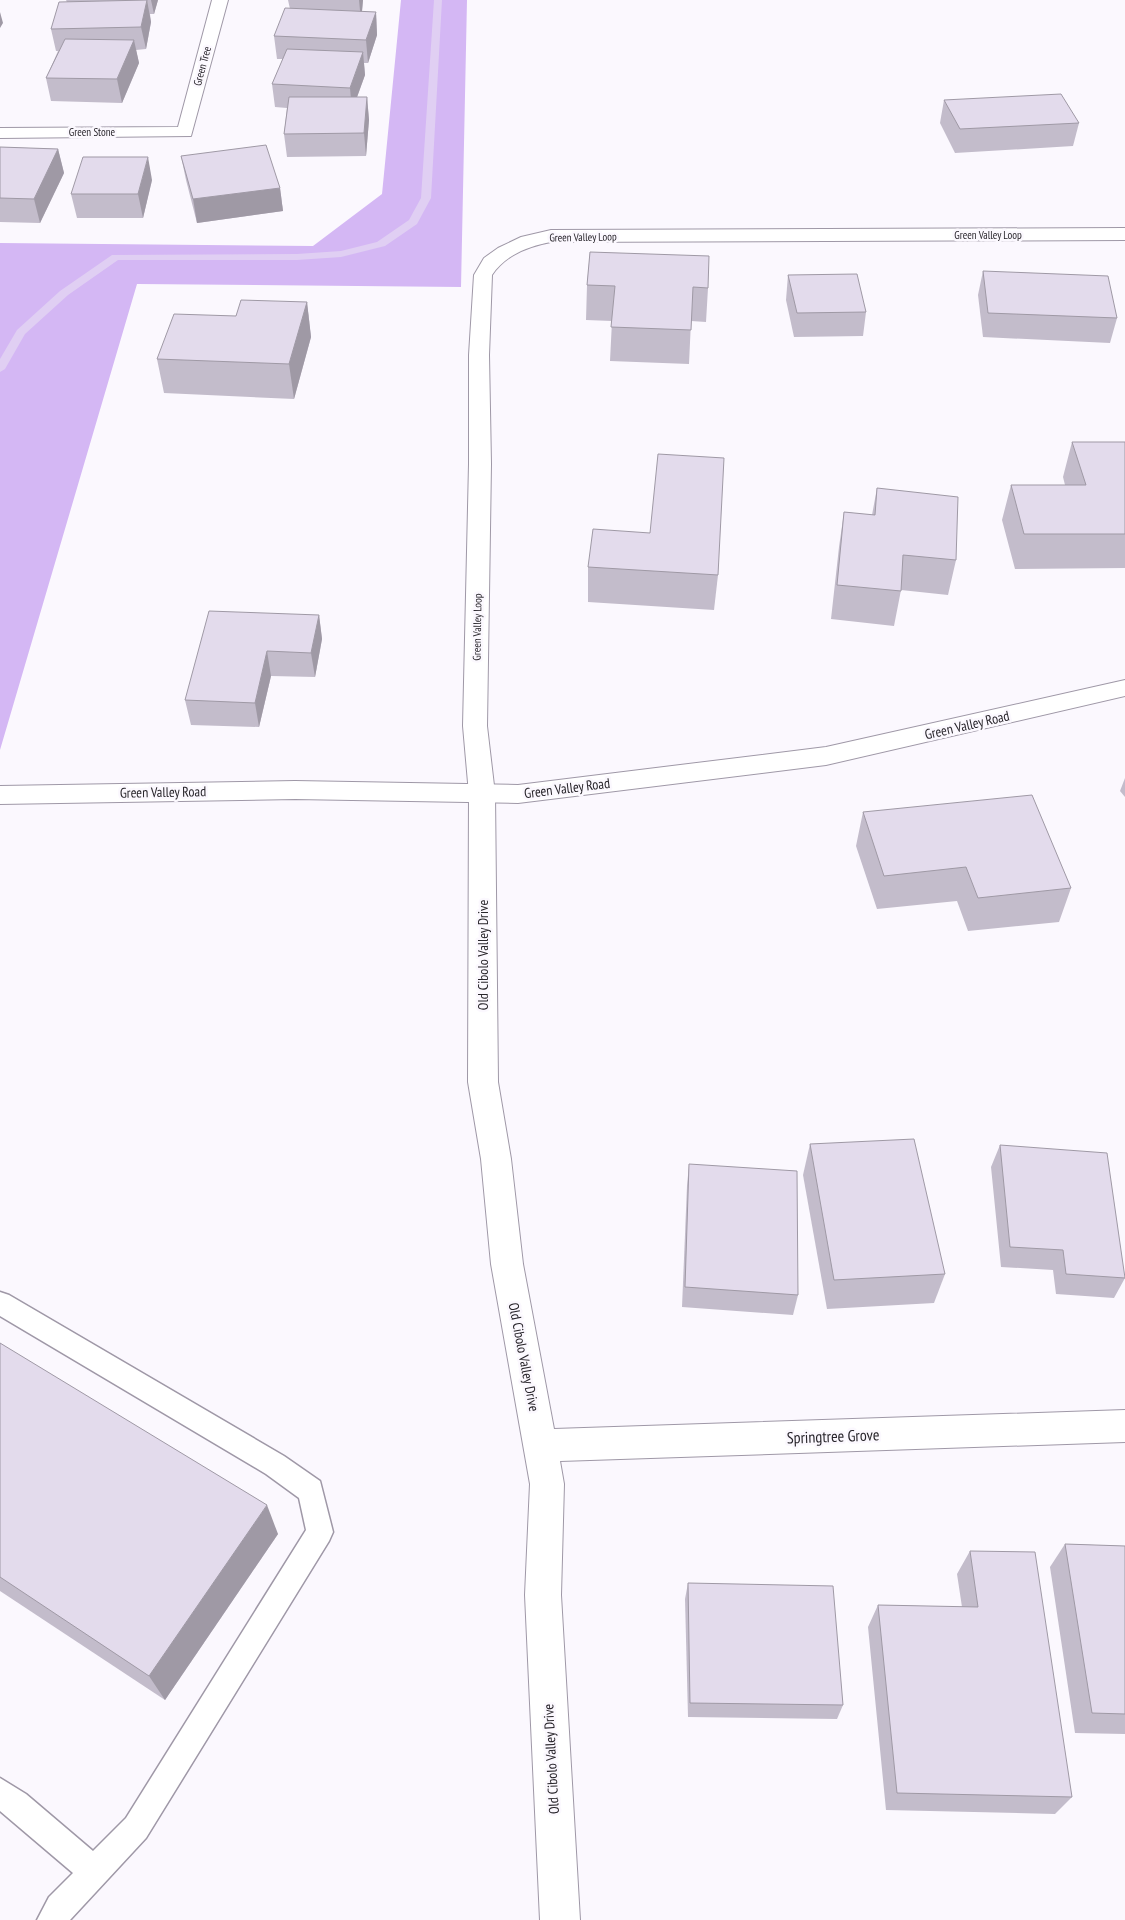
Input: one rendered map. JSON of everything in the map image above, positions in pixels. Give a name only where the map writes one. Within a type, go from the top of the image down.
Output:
[{"type":"street","name":"Green Tree","points":[[185,132],[220,0]]},
{"type":"street","name":"Green Stone","points":[[0,133],[185,132]]},
{"type":"street","name":"Green Valley Loop","points":[[482,794],[475,726],[480,464],[479,355],[483,275],[491,262],[505,252],[528,241],[551,236],[1125,234]]},
{"type":"street","name":"Green Valley Road","points":[[0,796],[295,790],[518,794],[826,756],[1125,688]]},
{"type":"street","name":"Old Cibolo Valley Drive","points":[[482,794],[483,1082],[496,1159],[507,1264],[547,1484],[543,1595],[560,1920]]},
{"type":"street","name":"Springtree Grove","points":[[541,1446],[1125,1426]]},
{"type":"lane","points":[[0,1303],[275,1465],[311,1490],[320,1532],[136,1828],[60,1908],[52,1920]]},
{"type":"lane","points":[[0,1793],[16,1804],[95,1872]]},
{"type":"shaded area","points":[[401,0],[467,0],[461,287],[137,284],[0,750],[0,243],[313,246],[382,194]]},
{"type":"building","points":[[147,0],[141,27],[51,29],[59,2]]},
{"type":"building","points":[[285,8],[376,12],[366,40],[274,36]]},
{"type":"building","points":[[65,39],[134,40],[117,79],[46,78]]},
{"type":"building","points":[[287,49],[363,52],[350,88],[272,84]]},
{"type":"building","points":[[1061,94],[1079,123],[960,129],[944,100]]},
{"type":"building","points":[[289,97],[367,97],[364,133],[284,134]]},
{"type":"building","points":[[266,145],[280,188],[193,199],[181,156]]},
{"type":"building","points":[[0,147],[58,149],[34,199],[0,198]]},
{"type":"building","points":[[83,157],[148,157],[138,194],[71,194]]},
{"type":"building","points":[[590,252],[709,256],[708,288],[693,287],[691,330],[611,327],[615,286],[587,285]]},
{"type":"building","points":[[983,271],[1108,276],[1117,318],[988,313]]},
{"type":"building","points":[[857,274],[866,312],[797,313],[788,275]]},
{"type":"building","points":[[241,300],[307,302],[289,364],[157,359],[174,314],[236,316]]},
{"type":"building","points":[[1072,442],[1125,442],[1125,534],[1024,534],[1011,485],[1086,485]]},
{"type":"building","points":[[658,454],[724,458],[718,575],[588,567],[593,529],[650,533]]},
{"type":"building","points":[[877,488],[958,497],[956,560],[903,555],[901,591],[837,585],[844,512],[875,515]]},
{"type":"building","points":[[209,611],[319,615],[311,653],[267,651],[255,703],[185,700]]},
{"type":"building","points":[[1032,795],[1071,888],[978,898],[966,867],[884,876],[863,812]]},
{"type":"building","points":[[914,1139],[945,1274],[834,1280],[810,1144]]},
{"type":"building","points":[[1000,1145],[1107,1153],[1125,1278],[1066,1274],[1063,1250],[1010,1247]]},
{"type":"building","points":[[689,1164],[797,1171],[798,1295],[685,1287]]},
{"type":"building","points":[[0,1343],[267,1505],[149,1676],[0,1577]]},
{"type":"building","points":[[1065,1544],[1125,1546],[1125,1714],[1092,1713]]},
{"type":"building","points":[[970,1551],[1035,1552],[1072,1797],[897,1793],[878,1605],[978,1607]]},
{"type":"building","points":[[688,1583],[833,1586],[843,1705],[690,1703]]},
{"type":"waterway","points":[[0,369],[21,332],[64,293],[116,257],[297,257],[341,254],[381,244],[413,222],[426,198],[438,0]]}]
